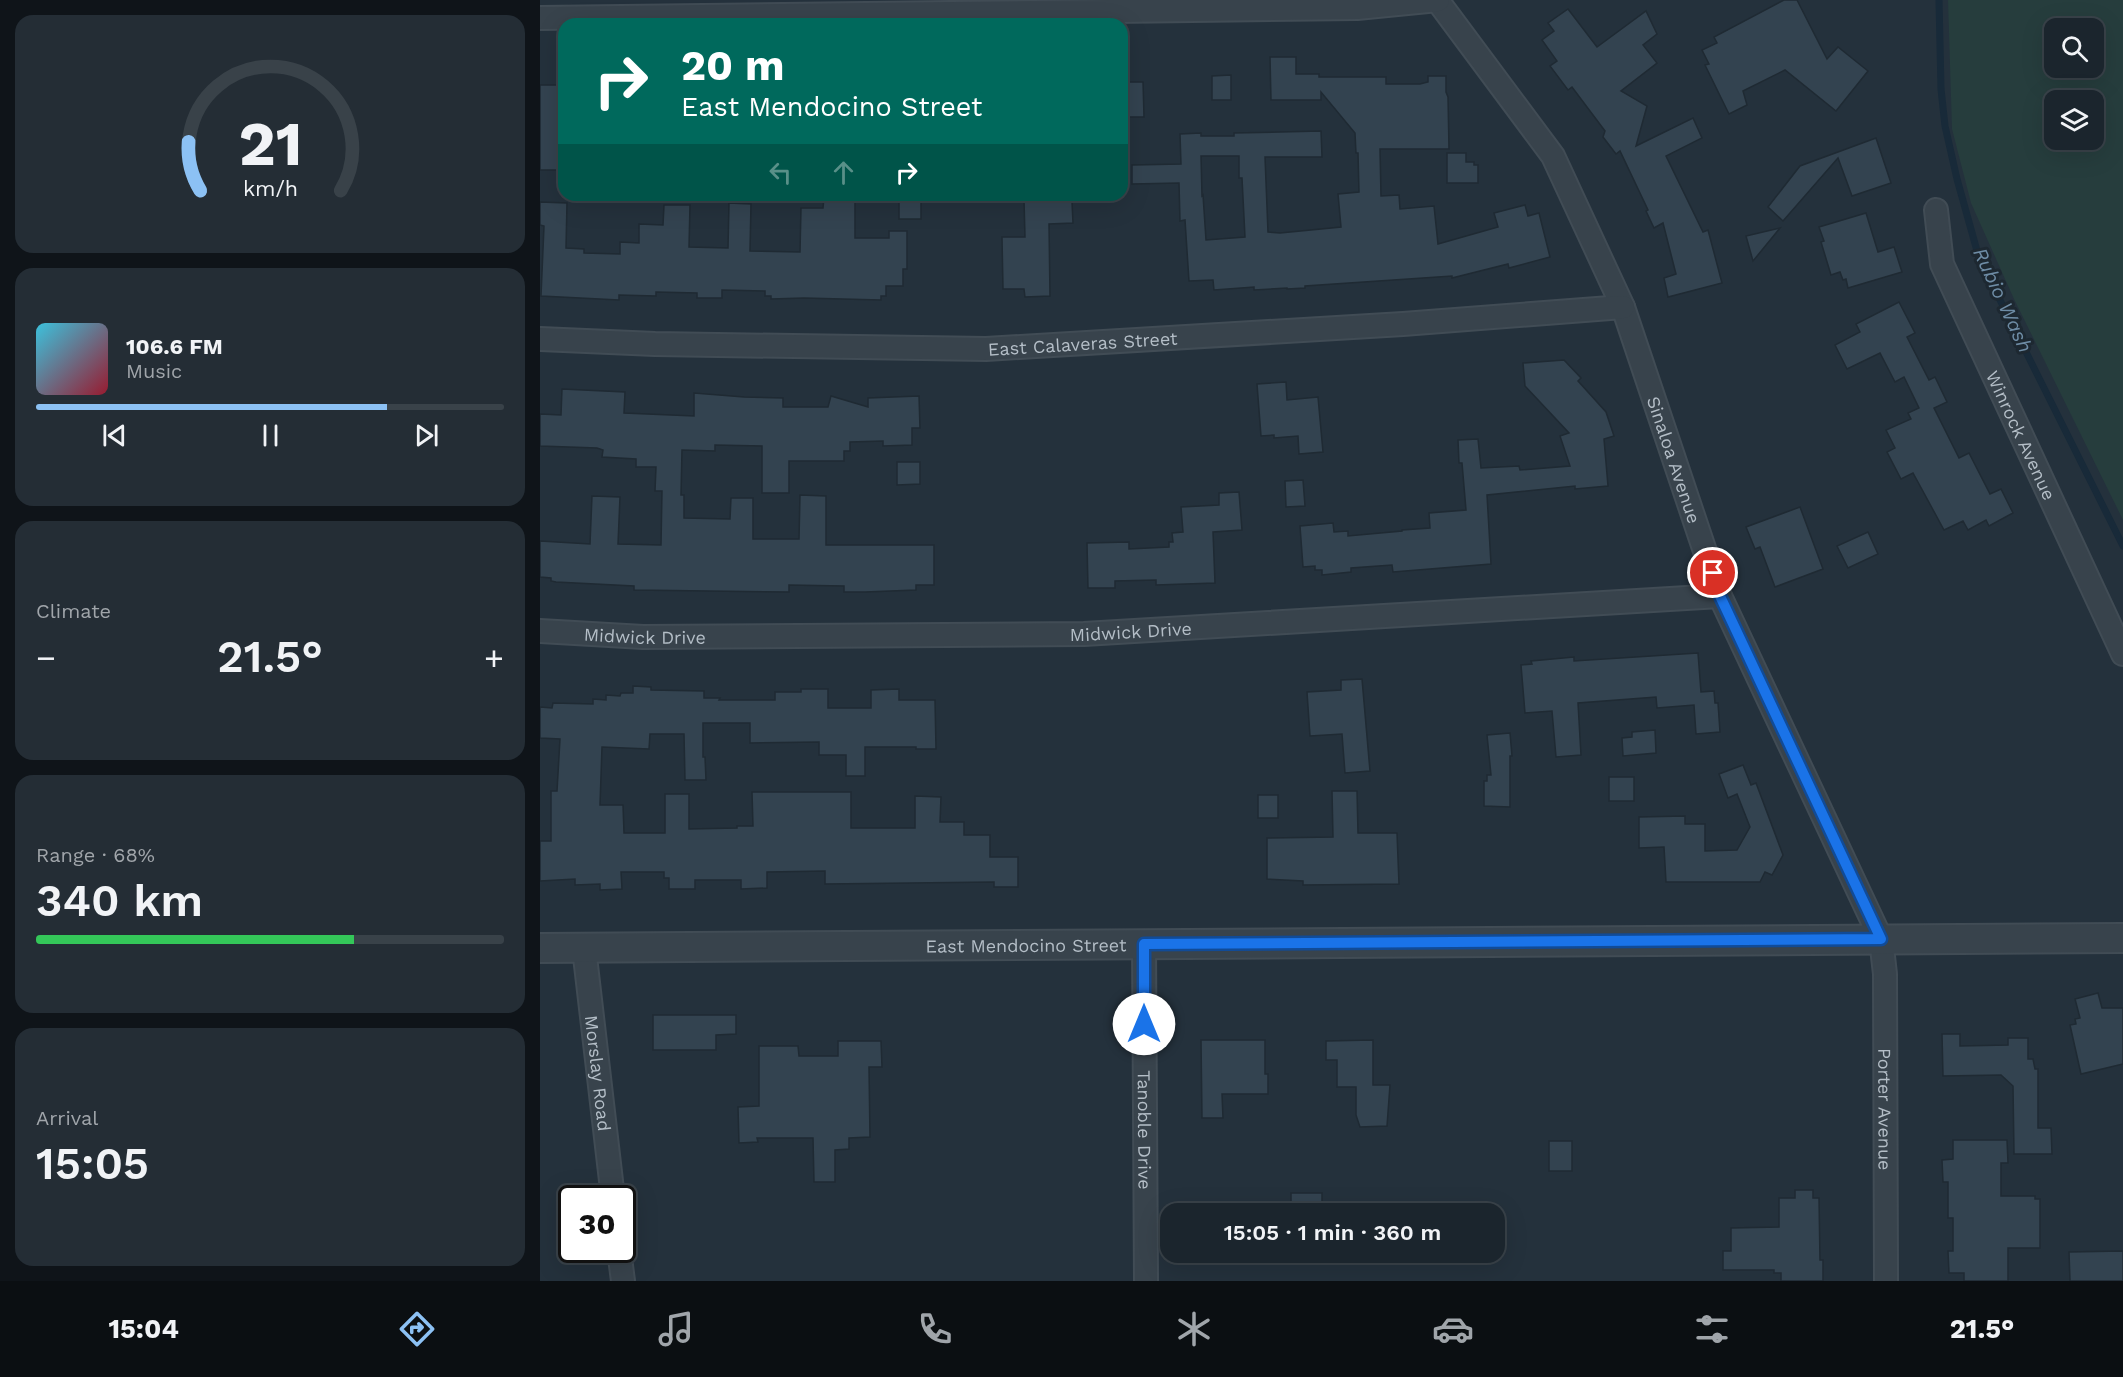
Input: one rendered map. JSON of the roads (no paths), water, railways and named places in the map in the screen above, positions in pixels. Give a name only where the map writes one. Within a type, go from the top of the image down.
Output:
[{"type":"street","points":[[540,18],[1357,8],[1437,0]]},
{"type":"street","name":"Sinaloa Avenue","points":[[1437,0],[1553,156],[1623,307],[1720,596],[1881,939]]},
{"type":"street","name":"Winrock Avenue","points":[[1936,210],[1942,264],[2123,654]]},
{"type":"street","name":"East Calaveras Street","points":[[540,339],[654,344],[986,349],[1403,324],[1623,307]]},
{"type":"street","name":"Midwick Drive","points":[[540,631],[643,637],[1084,634],[1720,596]]},
{"type":"street","name":"East Mendocino Street","points":[[540,948],[2123,938]]},
{"type":"street","name":"Porter Avenue","points":[[1881,939],[1885,974],[1886,1281]]},
{"type":"street","name":"Tanoble Drive","points":[[1144,944],[1146,1281]]},
{"type":"street","name":"Morslay Road","points":[[584,948],[611,1185]]},
{"type":"street","points":[[621,1263],[623,1281]]},
{"type":"waterway","name":"Rubio Wash","points":[[1939,0],[1941,89],[1945,126],[1979,258],[2123,546]]}]
